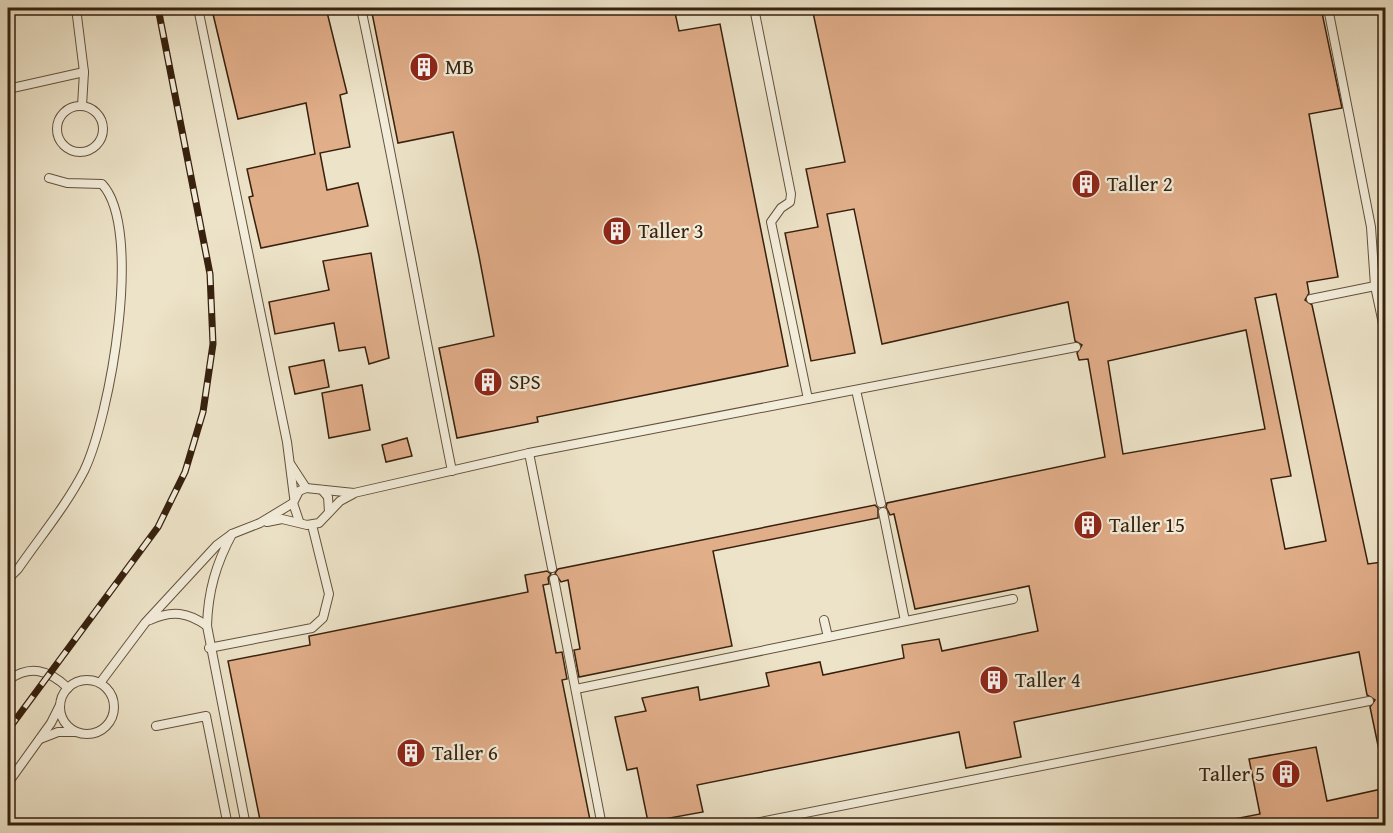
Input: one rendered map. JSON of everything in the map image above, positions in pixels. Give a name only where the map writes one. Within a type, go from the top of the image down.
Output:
[{"type":"lane","points":[[76,8],[84,72],[82,106]]},
{"type":"lane","points":[[198,8],[291,464],[293,500],[299,521]]},
{"type":"lane","points":[[361,8],[394,161],[411,270],[452,471]]},
{"type":"lane","points":[[754,8],[792,194],[790,202],[781,208],[771,222],[808,399]]},
{"type":"lane","points":[[1328,8],[1371,226],[1375,286],[1386,338]]},
{"type":"lane","points":[[8,89],[84,72]]},
{"type":"lane","points":[[82,106],[99,114],[104,125],[98,145],[82,153],[65,148],[57,134],[60,117],[65,111],[82,106]]},
{"type":"lane","points":[[8,579],[18,569],[69,496],[84,470],[105,412],[117,351],[122,278],[117,218],[110,192],[102,184],[67,183],[49,178]]},
{"type":"lane","points":[[1311,299],[1375,286]]},
{"type":"lane","points":[[100,683],[145,623],[204,556],[232,534],[260,523],[282,519],[312,525],[326,518],[339,501],[354,493],[529,453],[1076,346]]},
{"type":"lane","points":[[856,390],[881,502]]},
{"type":"lane","points":[[529,453],[552,568]]},
{"type":"lane","points":[[291,464],[306,488]]},
{"type":"lane","points":[[260,523],[306,488],[354,493]]},
{"type":"lane","points":[[322,490],[328,497],[329,512]]},
{"type":"lane","points":[[883,512],[905,621]]},
{"type":"lane","points":[[209,648],[312,628],[323,618],[329,594],[312,525]]},
{"type":"lane","points":[[232,534],[214,572],[208,603],[207,626],[209,648],[246,825]]},
{"type":"lane","points":[[554,579],[602,825]]},
{"type":"lane","points":[[576,689],[1013,599]]},
{"type":"lane","points":[[145,623],[177,612],[187,614],[207,626]]},
{"type":"lane","points":[[824,620],[828,637]]},
{"type":"lane","points":[[8,680],[21,671],[34,669],[50,674],[68,688]]},
{"type":"lane","points":[[8,783],[39,739],[68,688],[83,680],[100,683],[112,696],[113,714],[103,729],[95,733],[58,732],[39,739]]},
{"type":"lane","points":[[740,825],[1369,701]]},
{"type":"lane","points":[[60,705],[61,717],[77,732]]},
{"type":"lane","points":[[156,726],[206,716],[228,825]]},
{"type":"building","points":[[240,8],[326,8],[347,93],[340,95],[350,147],[320,153],[327,190],[358,183],[368,226],[261,248],[249,197],[253,196],[247,169],[315,154],[306,103],[238,119],[213,14]]},
{"type":"building","name":"Taller 3","points":[[371,8],[674,8],[679,31],[720,24],[788,366],[537,417],[538,422],[457,438],[439,348],[494,336],[479,256],[453,132],[398,143]]},
{"type":"building","points":[[812,8],[1321,8],[1342,108],[1309,114],[1338,277],[1307,282],[1309,293],[1305,300],[1312,305],[1368,564],[1382,562],[1386,579],[1386,755],[1380,755],[1370,707],[1375,700],[1367,695],[1359,652],[1014,722],[1021,757],[966,768],[959,732],[697,785],[703,812],[648,822],[637,768],[627,770],[615,717],[646,711],[642,698],[698,687],[700,700],[769,686],[766,673],[820,662],[823,675],[904,658],[902,645],[939,639],[942,651],[1038,631],[1029,586],[915,609],[894,514],[890,515],[886,507],[887,503],[1105,457],[1088,359],[1079,360],[1077,353],[1082,345],[1075,341],[1068,302],[882,344],[854,209],[827,214],[855,353],[811,361],[785,233],[818,227],[806,169],[845,162]],"holes":[[[1276,294],[1326,541],[1285,549],[1271,479],[1291,476],[1255,298]],[[1246,330],[1265,429],[1123,454],[1108,361]]]},
{"type":"building","points":[[371,253],[389,358],[369,364],[365,347],[339,351],[334,323],[275,334],[269,302],[329,290],[323,261]]},
{"type":"building","points":[[324,360],[329,387],[295,394],[289,367]]},
{"type":"building","points":[[362,385],[370,430],[329,438],[322,393]]},
{"type":"building","points":[[407,438],[412,456],[386,462],[382,445]]},
{"type":"building","points":[[875,505],[878,508],[878,518],[713,551],[732,646],[579,677],[574,650],[580,649],[568,580],[561,582],[555,573],[558,569]]},
{"type":"building","name":"Taller 6","points":[[547,571],[551,574],[548,578],[549,584],[543,585],[556,653],[562,652],[567,679],[562,680],[591,825],[261,825],[228,661],[310,645],[309,636],[528,592],[525,575]]},
{"type":"building","name":"Taller 5","points":[[1316,747],[1327,801],[1386,788],[1386,825],[1230,825],[1229,820],[1260,814],[1249,759]]},
{"type":"railway","points":[[8,730],[158,527],[185,472],[203,412],[213,344],[210,274],[158,8]]},
{"type":"place","name":"MB","points":[[424,67]]},
{"type":"place","name":"Taller 2","points":[[1086,184]]},
{"type":"place","name":"Taller 3","points":[[617,231]]},
{"type":"place","name":"SPS","points":[[488,382]]},
{"type":"place","name":"Taller 15","points":[[1088,525]]},
{"type":"place","name":"Taller 4","points":[[994,680]]},
{"type":"place","name":"Taller 6","points":[[411,753]]},
{"type":"place","name":"Taller 5","points":[[1286,774]]}]
